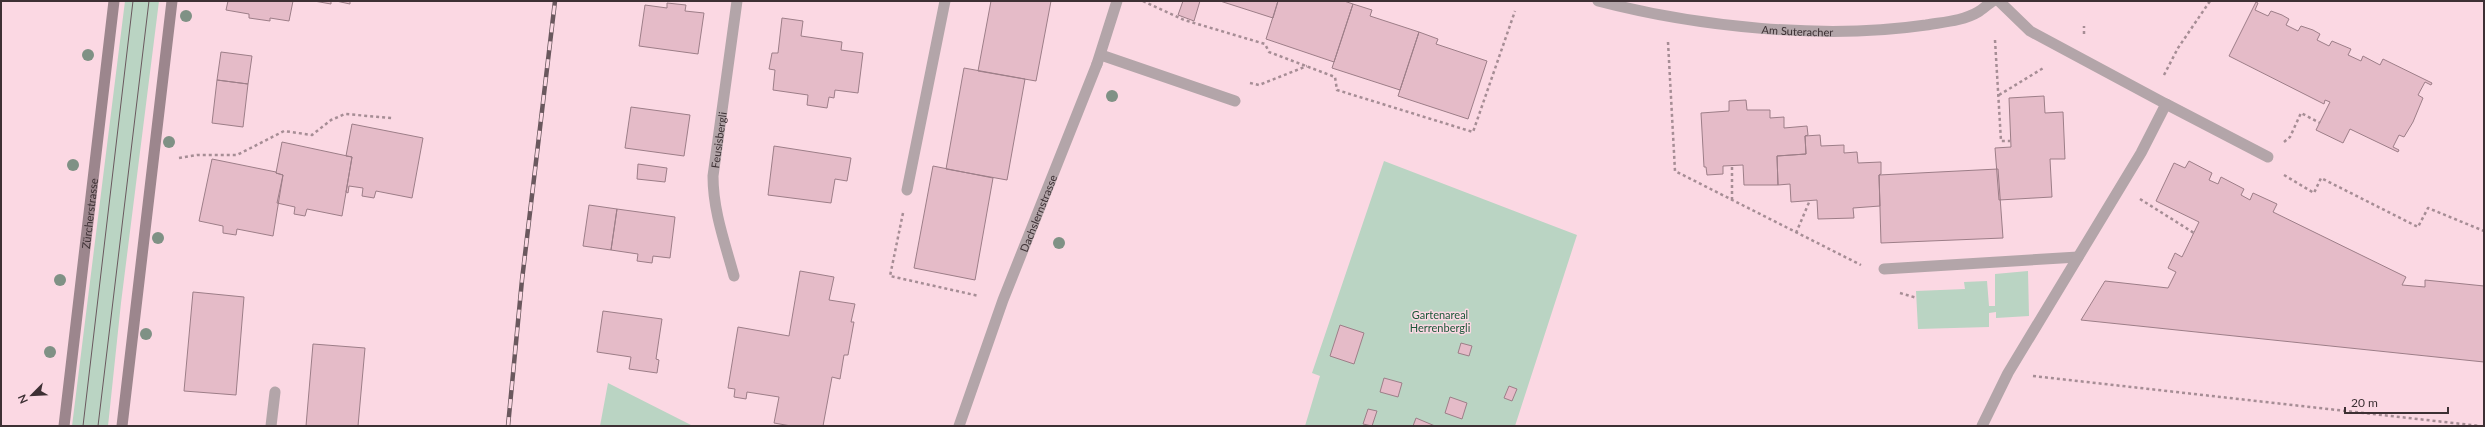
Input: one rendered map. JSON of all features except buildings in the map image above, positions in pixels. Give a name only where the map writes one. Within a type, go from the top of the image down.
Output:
[{"type":"main road","name":"Zürcherstrasse","points":[[64,426],[114,1]]},
{"type":"main road","points":[[122,426],[172,1]]},
{"type":"street","name":"Feusisbergli","points":[[734,276],[716,212],[713,194],[713,176],[737,1]]},
{"type":"street","points":[[908,190],[945,1]]},
{"type":"street","name":"Dachslernstrasse","points":[[959,426],[1003,300],[1099,60],[1117,1]]},
{"type":"street","name":"Am Suteracher","points":[[1598,1],[1720,24],[1818,31],[1893,30],[1956,20],[1977,12],[1993,1]]},
{"type":"street","points":[[1999,1],[2030,31],[2152,98],[2268,157]]},
{"type":"street","points":[[1099,60],[1230,99]]},
{"type":"street","points":[[1982,426],[2008,374],[2141,153],[2166,104]]},
{"type":"street","points":[[1884,269],[2078,257]]},
{"type":"street","points":[[271,426],[275,392]]},
{"type":"path","points":[[1143,1],[1184,20],[1265,44],[1269,52],[1335,77],[1337,90],[1473,132],[1515,11]]},
{"type":"path","points":[[2152,98],[2178,48],[2210,1]]},
{"type":"path","points":[[1995,40],[2001,141],[2010,141]]},
{"type":"path","points":[[1668,42],[1675,171],[1870,270],[1884,269]]},
{"type":"path","points":[[1999,95],[2049,64]]},
{"type":"path","points":[[1230,99],[1233,83],[1245,81],[1259,85],[1307,66]]},
{"type":"path","points":[[179,158],[197,155],[237,155],[284,131],[312,135],[331,120],[345,114],[392,118]]},
{"type":"path","points":[[2320,123],[2301,114],[2290,137],[2268,157],[2264,164],[2314,193],[2321,178],[2418,227],[2428,208],[2484,231]]},
{"type":"path","points":[[1732,166],[1732,200]]},
{"type":"path","points":[[908,190],[890,276],[976,295]]},
{"type":"path","points":[[2143,191],[2139,198],[2194,233]]},
{"type":"path","points":[[1796,233],[1810,200]]},
{"type":"path","points":[[2008,374],[2480,426]]},
{"type":"green space","points":[[125,1],[159,1],[121,303],[108,426],[72,426]]},
{"type":"green space","name":"Gartenareal Herrenbergli","points":[[1384,161],[1577,235],[1515,426],[1305,426],[1320,376],[1312,373]]},
{"type":"green space","points":[[2028,271],[2029,316],[1996,318],[1996,312],[1989,313],[1989,327],[1918,329],[1916,291],[1965,289],[1964,282],[1987,281],[1989,306],[1995,306],[1995,274]]},
{"type":"green space","points":[[608,383],[693,426],[600,426]]},
{"type":"tram line","points":[[83,426],[133,1]]},
{"type":"tram line","points":[[98,426],[149,1]]},
{"type":"railway","points":[[508,426],[522,280],[555,1]]}]
